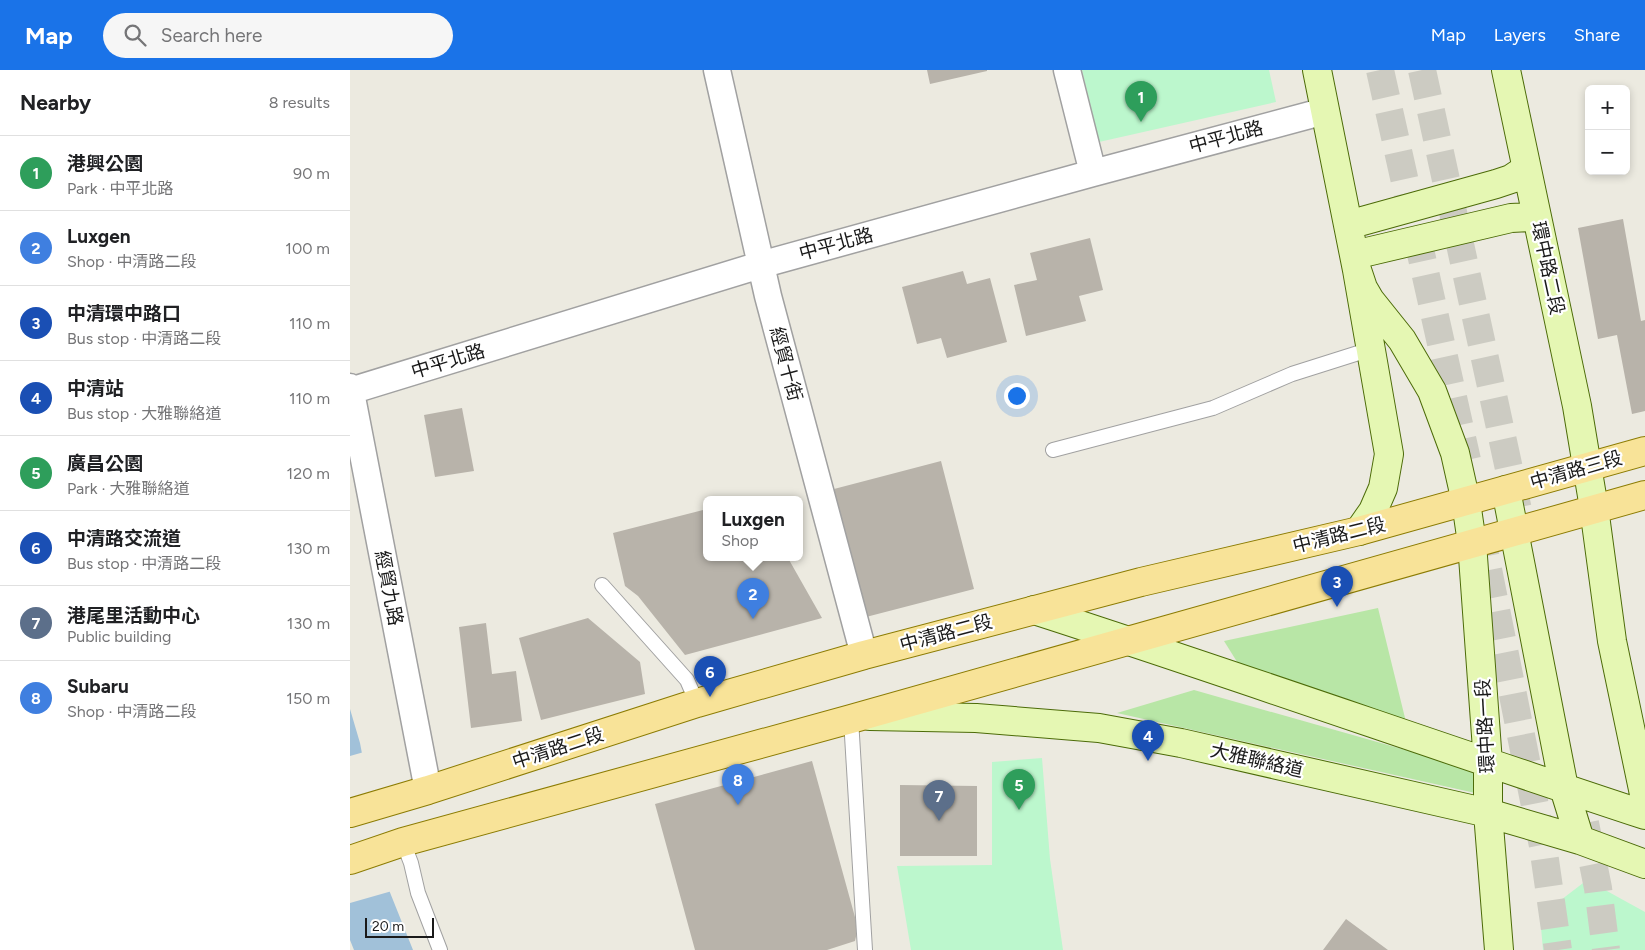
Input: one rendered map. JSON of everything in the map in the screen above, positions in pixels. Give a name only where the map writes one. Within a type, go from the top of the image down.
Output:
[{"type":"main road","name":"中清路三段","points":[[1506,490],[1645,451]]},
{"type":"main road","name":"中清路二段","points":[[350,813],[428,790],[697,703],[864,655],[1142,582],[1359,532],[1506,490]]},
{"type":"main road","points":[[350,860],[404,842],[1645,495]]},
{"type":"street","name":"經貿十街","points":[[717,70],[760,265],[864,655]]},
{"type":"street","points":[[1067,70],[1093,173]]},
{"type":"street","points":[[1317,70],[1356,263],[1389,454],[1382,488],[1373,511],[1359,532]]},
{"type":"street","name":"環中路二段","points":[[1506,70],[1588,466]]},
{"type":"street","name":"中平北路","points":[[350,391],[760,265],[1325,111]]},
{"type":"street","points":[[1348,225],[1496,184],[1511,179],[1526,169]]},
{"type":"street","points":[[1356,263],[1511,218],[1530,217],[1537,219]]},
{"type":"street","points":[[1356,263],[1363,288],[1370,300],[1402,340],[1432,391],[1455,452],[1466,502]]},
{"type":"street","name":"經貿九路","points":[[350,387],[428,790]]},
{"type":"street","points":[[1588,466],[1612,641],[1645,800]]},
{"type":"street","points":[[1506,490],[1564,788],[1580,840]]},
{"type":"street","name":"環中路一段","points":[[1466,502],[1472,543],[1488,763],[1488,813],[1499,950]]},
{"type":"street","points":[[1034,610],[1129,640],[1645,815]]},
{"type":"street","name":"大雅聯絡道","points":[[855,717],[976,718],[1099,728],[1182,743],[1488,813],[1580,840],[1645,864]]},
{"type":"lane","points":[[1053,450],[1213,408],[1292,374],[1371,349]]},
{"type":"lane","points":[[602,585],[687,680],[697,703]]},
{"type":"lane","points":[[855,717],[865,950]]},
{"type":"lane","points":[[404,842],[418,893],[440,950]]},
{"type":"green space","points":[[1082,70],[1269,70],[1276,102],[1099,142]]},
{"type":"green space","points":[[1378,608],[1406,722],[1239,665],[1224,641]]},
{"type":"green space","points":[[1194,690],[1483,772],[1484,795],[1117,713]]},
{"type":"green space","points":[[1042,758],[1050,859],[1063,950],[911,950],[897,866],[992,865],[992,762]]},
{"type":"green space","points":[[1587,880],[1645,912],[1645,950],[1543,950],[1540,916]]},
{"type":"water","points":[[350,709],[360,743],[387,885],[413,950],[354,950],[350,940]]},
{"type":"pier","points":[[364,752],[392,891],[350,903],[350,756]]},
{"type":"building","points":[[927,70],[987,70],[987,71],[930,84]]},
{"type":"building","points":[[1623,219],[1641,321],[1645,320],[1645,411],[1632,414],[1617,335],[1598,339],[1578,228]]},
{"type":"building","points":[[1090,238],[1103,290],[1079,296],[1086,321],[1026,336],[1014,285],[1037,280],[1030,253]]},
{"type":"building","points":[[963,271],[967,284],[990,278],[1007,342],[947,358],[941,338],[917,344],[902,287]]},
{"type":"building","points":[[462,408],[474,471],[435,477],[424,415]]},
{"type":"building","points":[[941,461],[974,589],[866,617],[834,489]]},
{"type":"building","points":[[703,510],[703,561],[790,561],[822,618],[685,655],[638,596],[625,586],[613,533]]},
{"type":"building","points":[[588,618],[640,662],[645,694],[541,720],[519,638]]},
{"type":"building","points":[[486,623],[492,674],[516,671],[522,721],[471,728],[459,627]]},
{"type":"building","points":[[812,761],[858,928],[855,941],[827,950],[695,950],[655,804]]},
{"type":"building","points":[[900,785],[977,786],[977,856],[900,856]]},
{"type":"building","points":[[1346,919],[1388,950],[1323,950]]},
{"type":"tunnel","points":[[1380,70],[1467,460]]},
{"type":"tunnel","points":[[1422,70],[1518,510]]},
{"type":"tunnel","points":[[1480,529],[1543,846],[1558,950]]},
{"type":"tunnel","points":[[1585,823],[1598,888],[1606,950]]},
{"type":"place","name":"港興公園","points":[[1141,122]]},
{"type":"place","name":"中清環中路口","points":[[1337,607]]},
{"type":"place","name":"Luxgen","points":[[753,619]]},
{"type":"place","name":"中清路交流道","points":[[710,697]]},
{"type":"place","name":"中清站","points":[[1148,761]]},
{"type":"place","name":"Subaru","points":[[738,805]]},
{"type":"place","name":"廣昌公園","points":[[1019,810]]},
{"type":"place","name":"港尾里活動中心","points":[[939,821]]}]
